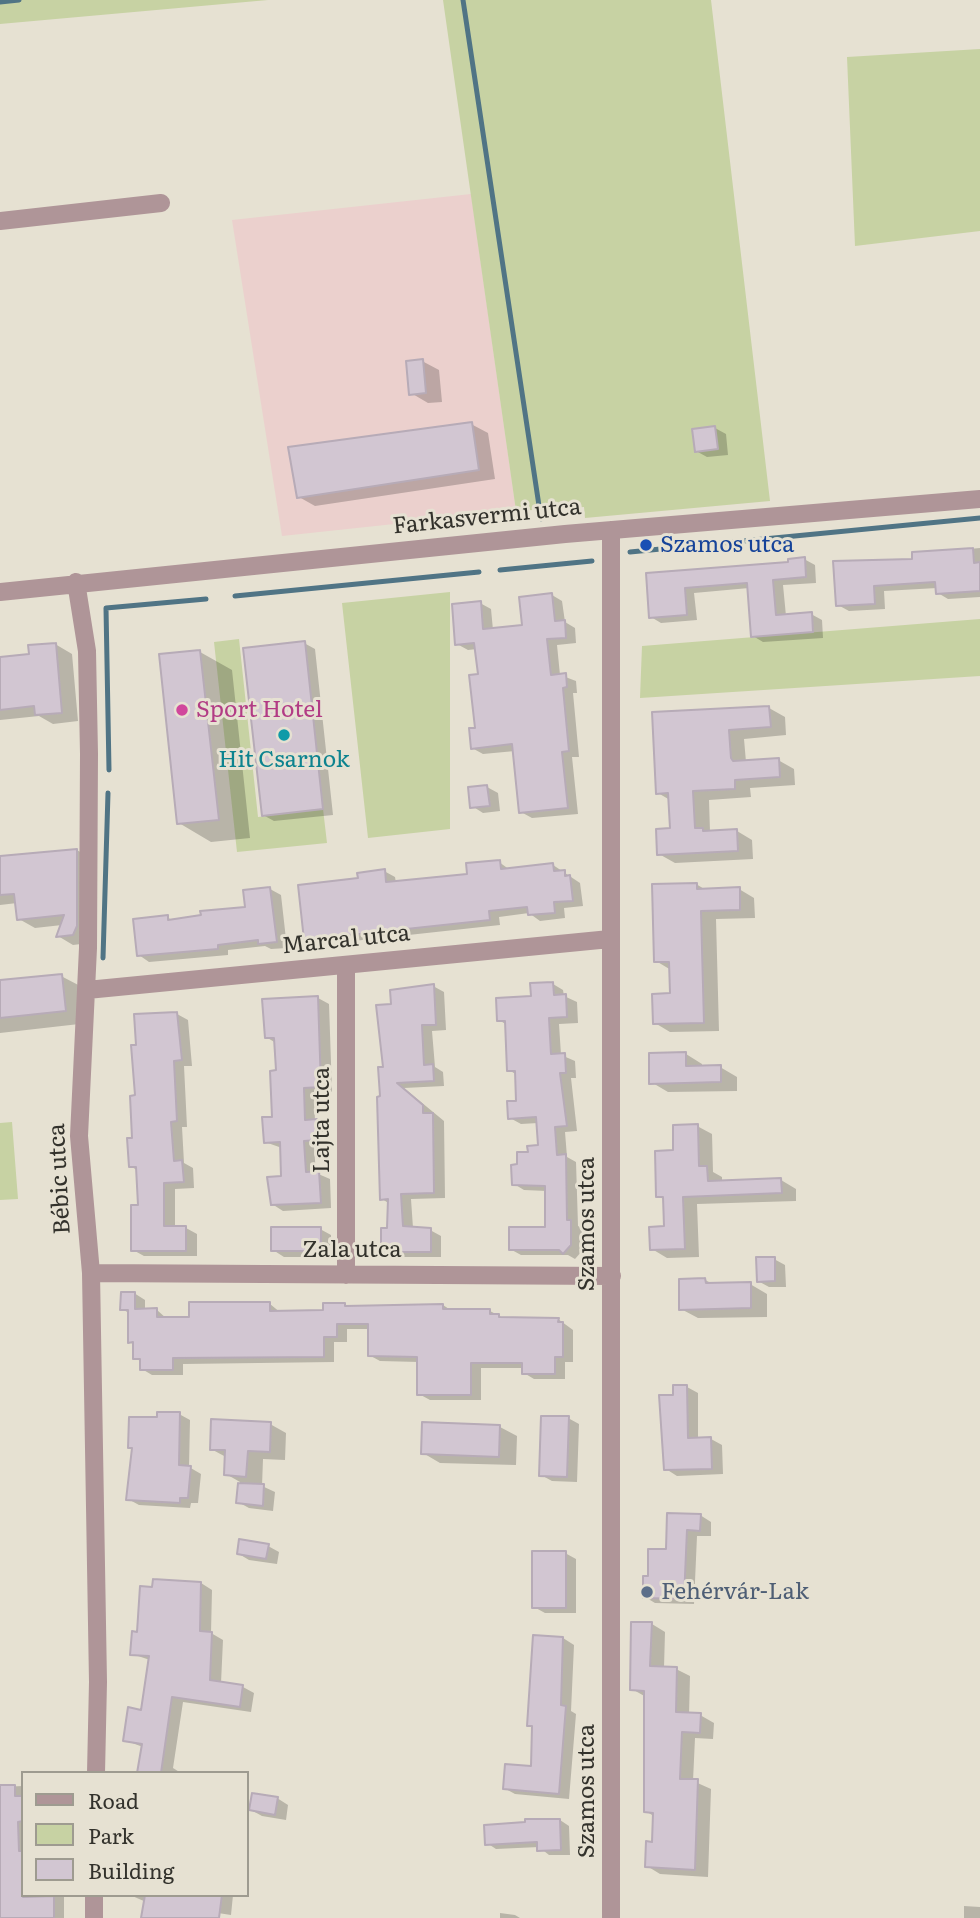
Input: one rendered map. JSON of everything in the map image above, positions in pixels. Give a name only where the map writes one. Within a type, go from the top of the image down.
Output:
[{"type":"street","points":[[0,221],[161,203]]},
{"type":"street","name":"Farkasvermi utca","points":[[0,592],[611,530],[980,499]]},
{"type":"street","name":"Szamos utca","points":[[611,530],[611,1918]]},
{"type":"street","name":"Bébic utca","points":[[76,583],[87,651],[89,754],[87,990],[79,1136],[92,1273],[98,1658],[96,1771]]},
{"type":"street","name":"Marcal utca","points":[[87,990],[610,939]]},
{"type":"street","name":"Lajta utca","points":[[346,965],[346,1275]]},
{"type":"street","name":"Zala utca","points":[[92,1273],[612,1276]]},
{"type":"street","points":[[94,1897],[94,1918]]},
{"type":"shaded area","points":[[471,194],[516,511],[282,536],[232,220]]},
{"type":"green space","points":[[0,0],[268,0],[0,24]]},
{"type":"green space","points":[[443,0],[711,0],[770,501],[585,518],[584,507],[516,511]]},
{"type":"green space","points":[[980,49],[980,231],[855,246],[847,57]]},
{"type":"green space","points":[[450,592],[450,829],[368,838],[342,603]]},
{"type":"green space","points":[[980,619],[980,676],[640,698],[642,646]]},
{"type":"green space","points":[[239,639],[258,817],[323,809],[327,843],[237,852],[214,642]]},
{"type":"green space","points":[[12,1122],[18,1199],[0,1200],[0,1123]]},
{"type":"building","points":[[423,359],[426,393],[409,395],[406,361]]},
{"type":"building","points":[[472,422],[479,470],[297,498],[288,447]]},
{"type":"building","points":[[715,426],[718,449],[695,452],[692,429]]},
{"type":"building","points":[[973,548],[974,563],[980,562],[980,591],[936,594],[935,582],[874,586],[875,604],[836,606],[833,561],[912,559],[912,552]]},
{"type":"building","points":[[805,557],[806,577],[773,580],[776,615],[812,612],[813,632],[751,637],[747,583],[685,588],[687,615],[649,618],[646,573],[788,562],[788,559]]},
{"type":"building","points":[[552,593],[555,621],[565,620],[566,638],[547,639],[551,675],[566,673],[567,687],[563,688],[569,751],[562,752],[568,808],[519,813],[512,744],[471,749],[469,728],[475,728],[469,675],[478,674],[474,643],[455,645],[452,604],[481,601],[483,629],[522,625],[519,597]]},
{"type":"building","name":"Hit Csarnok","points":[[305,641],[323,809],[262,816],[243,648]]},
{"type":"building","points":[[56,643],[62,713],[35,715],[34,706],[0,710],[0,657],[29,654],[28,645]]},
{"type":"building","points":[[200,650],[219,820],[177,824],[159,654]]},
{"type":"building","points":[[769,706],[771,727],[729,730],[731,758],[733,761],[779,758],[780,777],[735,780],[735,789],[693,791],[695,828],[703,828],[703,831],[737,829],[738,851],[657,855],[656,829],[670,828],[668,793],[656,794],[652,712]]},
{"type":"building","points":[[487,785],[490,806],[470,808],[468,787]]},
{"type":"building","points":[[77,849],[77,926],[73,935],[56,937],[64,915],[17,920],[14,894],[0,895],[0,856]]},
{"type":"building","points":[[500,860],[501,869],[553,863],[554,871],[565,870],[565,876],[570,875],[573,901],[554,902],[555,913],[528,915],[527,907],[489,911],[490,920],[304,940],[298,885],[358,878],[357,873],[385,869],[386,882],[467,874],[466,863]]},
{"type":"building","points":[[697,883],[697,889],[740,887],[740,910],[701,911],[704,1023],[653,1024],[652,994],[670,993],[669,962],[654,962],[652,884]]},
{"type":"building","points":[[270,887],[277,942],[258,944],[258,940],[218,945],[218,949],[137,956],[133,919],[168,915],[168,920],[201,915],[200,911],[245,907],[243,890]]},
{"type":"building","points":[[62,974],[66,1011],[0,1018],[0,980]]},
{"type":"building","points":[[553,982],[554,995],[566,994],[567,1017],[549,1018],[551,1054],[565,1053],[566,1073],[560,1073],[567,1126],[555,1127],[557,1155],[566,1154],[567,1220],[571,1220],[571,1245],[563,1254],[559,1250],[509,1250],[509,1227],[545,1227],[545,1186],[512,1185],[511,1165],[517,1164],[517,1152],[528,1152],[527,1146],[538,1145],[536,1117],[508,1119],[507,1101],[516,1101],[515,1071],[507,1071],[505,1021],[497,1021],[496,998],[531,996],[530,983]]},
{"type":"building","points":[[434,984],[436,1025],[422,1025],[424,1065],[433,1064],[434,1081],[397,1083],[423,1105],[423,1113],[433,1113],[434,1193],[401,1194],[403,1226],[431,1228],[431,1252],[381,1252],[381,1228],[387,1228],[388,1199],[380,1200],[377,1097],[380,1096],[378,1067],[383,1067],[376,1005],[391,1004],[390,990]]},
{"type":"building","points":[[318,996],[321,1087],[304,1088],[305,1120],[317,1119],[318,1140],[304,1141],[306,1172],[319,1171],[321,1203],[271,1205],[267,1177],[281,1176],[280,1142],[264,1143],[262,1117],[272,1117],[270,1071],[276,1070],[274,1038],[265,1038],[262,999]]},
{"type":"building","points":[[177,1012],[182,1060],[174,1061],[177,1121],[171,1122],[174,1161],[182,1160],[184,1182],[164,1183],[164,1226],[186,1226],[186,1251],[131,1251],[131,1205],[138,1205],[136,1167],[129,1167],[127,1138],[132,1138],[130,1096],[135,1095],[131,1045],[136,1045],[134,1014]]},
{"type":"building","points":[[686,1052],[686,1066],[721,1065],[721,1082],[649,1084],[649,1053]]},
{"type":"building","points":[[698,1124],[699,1166],[707,1166],[708,1181],[781,1178],[782,1193],[683,1197],[685,1249],[650,1250],[649,1227],[664,1226],[663,1197],[656,1197],[655,1151],[673,1150],[673,1125]]},
{"type":"building","points":[[271,1227],[321,1227],[321,1251],[271,1251]]},
{"type":"building","points":[[756,1257],[775,1257],[775,1281],[757,1282]]},
{"type":"building","points":[[705,1278],[706,1283],[751,1282],[751,1308],[679,1310],[679,1279]]},
{"type":"building","points":[[121,1292],[135,1292],[135,1309],[157,1308],[157,1317],[189,1317],[189,1302],[270,1302],[270,1311],[323,1310],[323,1303],[345,1303],[345,1306],[443,1304],[443,1309],[490,1309],[490,1314],[499,1314],[499,1317],[559,1318],[558,1322],[563,1322],[563,1357],[555,1357],[555,1374],[522,1374],[522,1363],[471,1363],[471,1395],[417,1395],[417,1357],[368,1356],[368,1324],[337,1324],[337,1337],[324,1337],[324,1357],[173,1358],[173,1370],[140,1370],[140,1359],[133,1359],[133,1342],[128,1343],[128,1310],[120,1310]]},
{"type":"building","points":[[673,1385],[687,1385],[688,1438],[711,1437],[712,1469],[664,1470],[659,1395],[673,1395]]},
{"type":"building","points":[[157,1412],[180,1412],[179,1465],[191,1466],[188,1498],[180,1498],[180,1503],[126,1500],[132,1448],[128,1448],[129,1417],[157,1417]]},
{"type":"building","points":[[541,1416],[569,1416],[567,1477],[539,1476]]},
{"type":"building","points":[[211,1419],[271,1422],[270,1452],[248,1451],[246,1477],[224,1475],[225,1450],[210,1450]]},
{"type":"building","points":[[422,1422],[500,1425],[499,1457],[421,1454]]},
{"type":"building","points":[[238,1483],[264,1484],[263,1506],[236,1503]]},
{"type":"building","points":[[667,1513],[701,1514],[700,1531],[687,1530],[684,1599],[643,1598],[643,1576],[648,1576],[648,1549],[666,1549]]},
{"type":"building","points":[[239,1539],[269,1544],[266,1559],[237,1554]]},
{"type":"building","points":[[532,1551],[566,1551],[566,1608],[532,1608]]},
{"type":"building","points":[[153,1579],[201,1582],[200,1631],[212,1632],[210,1680],[243,1685],[240,1707],[172,1697],[161,1771],[137,1771],[142,1744],[123,1741],[128,1707],[141,1710],[149,1656],[130,1655],[132,1631],[137,1632],[140,1586],[152,1587]]},
{"type":"building","points":[[631,1622],[652,1622],[650,1666],[677,1667],[676,1712],[701,1713],[700,1733],[682,1732],[680,1779],[698,1779],[695,1870],[645,1867],[646,1841],[652,1842],[653,1813],[644,1812],[644,1691],[630,1690]]},
{"type":"building","points":[[533,1635],[563,1637],[561,1705],[566,1706],[559,1794],[503,1789],[505,1764],[531,1766],[532,1726],[527,1726]]},
{"type":"building","points":[[0,1785],[15,1785],[15,1796],[21,1796],[21,1821],[18,1822],[21,1897],[54,1897],[54,1918],[0,1918]]},
{"type":"building","points":[[252,1793],[278,1797],[275,1815],[249,1810]]},
{"type":"building","points":[[525,1819],[560,1819],[561,1850],[537,1851],[537,1842],[485,1845],[484,1825],[525,1822]]},
{"type":"building","points":[[145,1897],[222,1897],[219,1918],[141,1918]]},
{"type":"waterway","points":[[0,2],[19,0]]},
{"type":"waterway","points":[[463,0],[541,519]]},
{"type":"waterway","points":[[630,552],[980,518]]},
{"type":"waterway","points":[[500,570],[592,561]]},
{"type":"waterway","points":[[235,596],[479,572]]},
{"type":"waterway","points":[[109,770],[106,608],[206,599]]},
{"type":"waterway","points":[[103,958],[108,793]]},
{"type":"place","name":"Szamos utca","points":[[646,545]]},
{"type":"place","name":"Sport Hotel","points":[[182,710]]},
{"type":"place","name":"Hit Csarnok","points":[[284,735]]},
{"type":"place","name":"Fehérvár-Lak","points":[[647,1592]]}]
